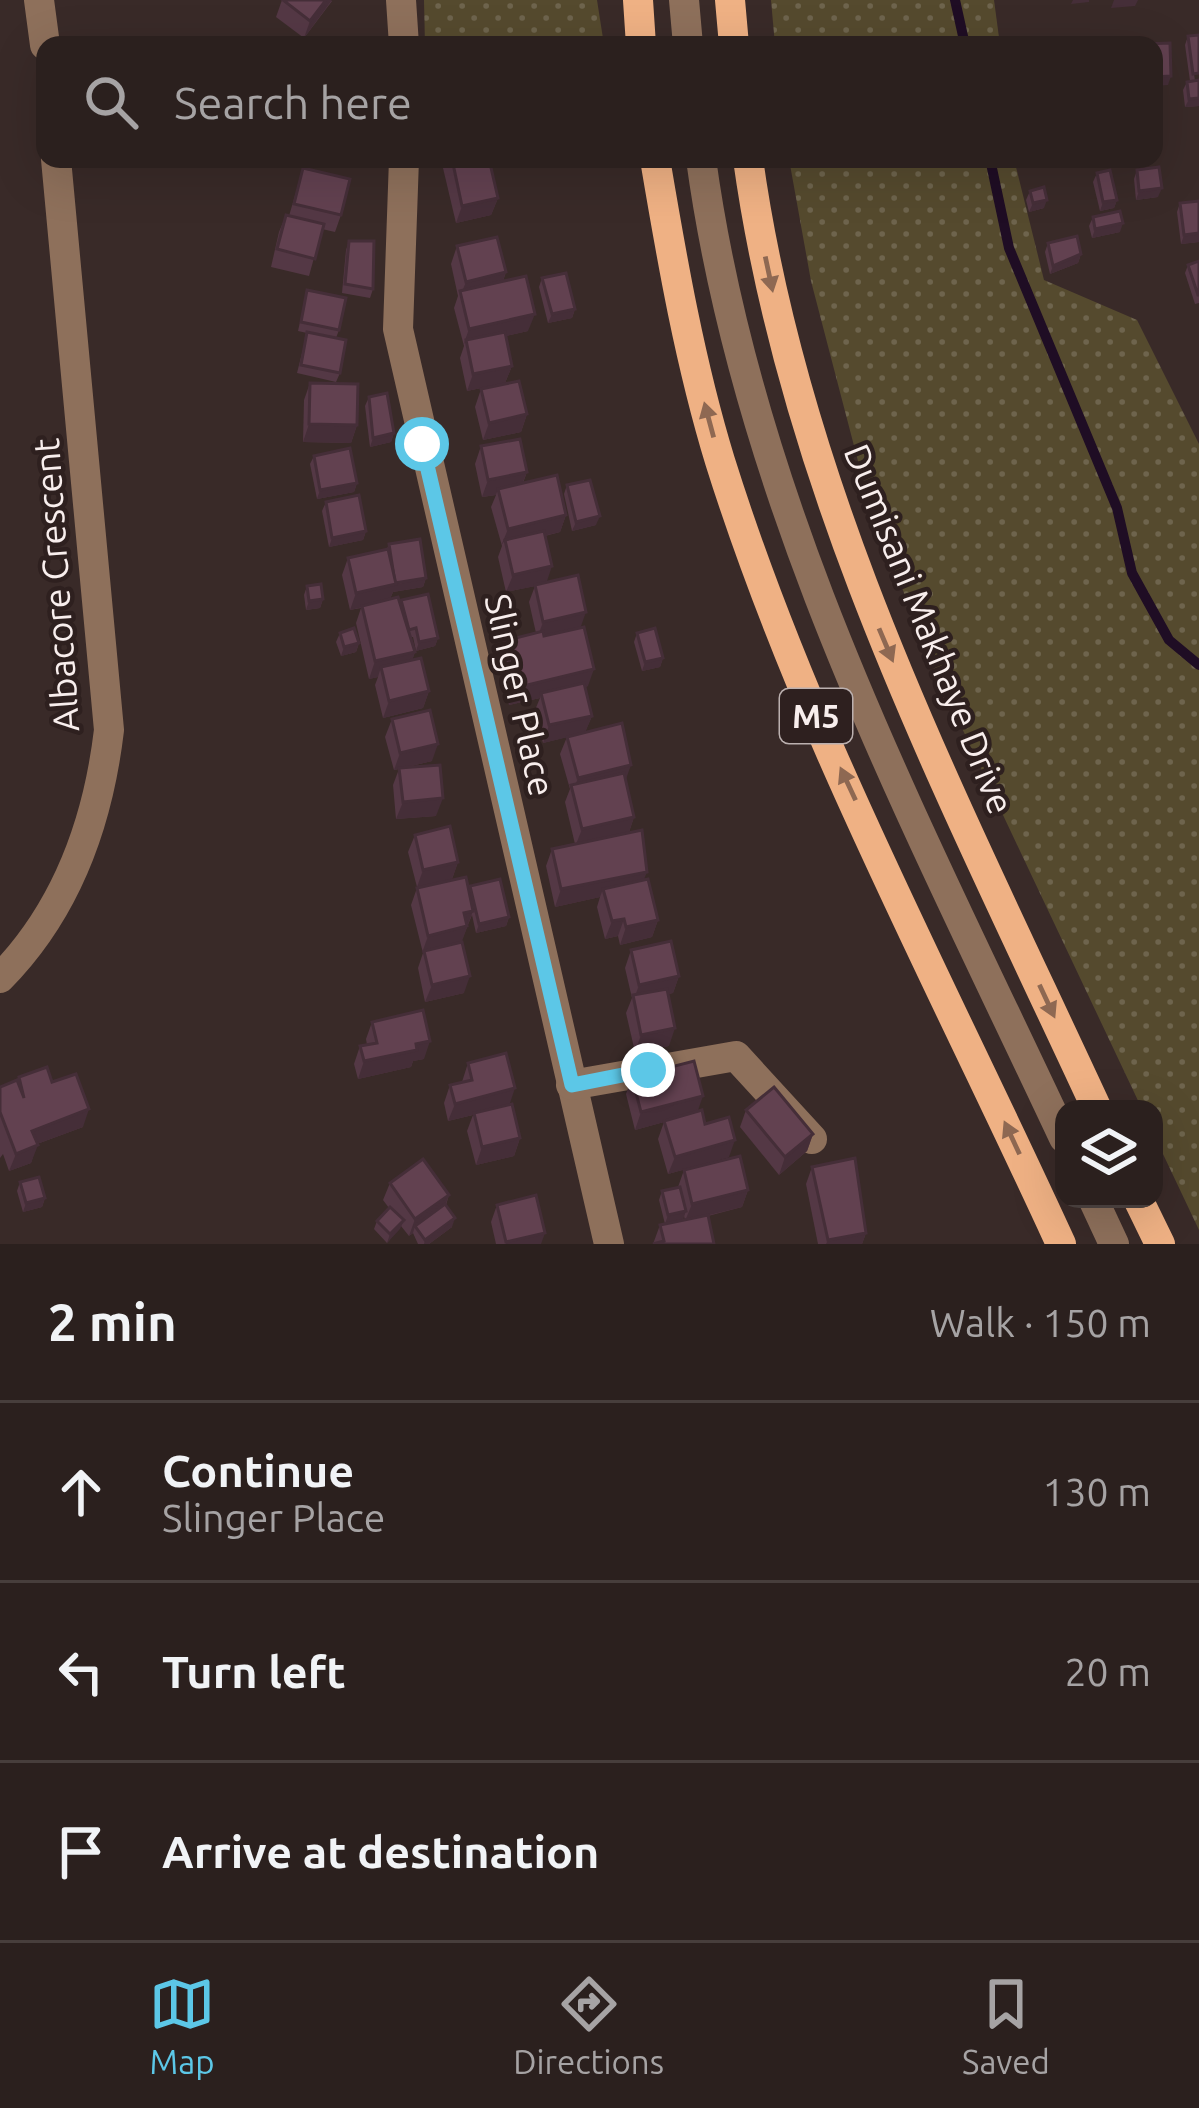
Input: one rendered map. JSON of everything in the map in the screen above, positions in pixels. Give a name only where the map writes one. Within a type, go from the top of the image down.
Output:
[{"type":"main road","points":[[638,0],[640,36]]},
{"type":"main road","points":[[730,0],[733,36]]},
{"type":"main road","name":"M5","points":[[657,168],[706,414],[762,584],[802,686],[1061,1244]]},
{"type":"main road","name":"Dumisani Makhaye Drive","points":[[750,168],[778,317],[829,500],[941,772],[1093,1100]]},
{"type":"main road","points":[[1142,1208],[1160,1244]]},
{"type":"street","points":[[39,0],[44,36]]},
{"type":"street","points":[[401,0],[403,36]]},
{"type":"street","points":[[684,0],[687,36]]},
{"type":"street","name":"Albacore Crescent","points":[[0,978],[34,944],[81,852],[102,788],[109,730],[57,168]]},
{"type":"street","name":"Slinger Place","points":[[404,168],[398,329],[609,1244]]},
{"type":"street","points":[[702,168],[749,390],[825,621],[1055,1119]]},
{"type":"street","points":[[572,1085],[736,1056],[812,1139]]},
{"type":"street","points":[[1097,1208],[1114,1244]]},
{"type":"shaded area","points":[[424,0],[597,0],[603,36],[425,36]]},
{"type":"shaded area","points":[[771,0],[994,0],[999,36],[774,36]]},
{"type":"shaded area","points":[[791,168],[1016,168],[1044,280],[1137,320],[1199,444],[1199,1230],[1163,1154],[1163,1100],[1138,1100],[934,669],[870,507],[811,281]]},
{"type":"building","points":[[283,0],[326,0],[310,21]]},
{"type":"building","points":[[1199,35],[1199,73],[1193,74],[1188,36]]},
{"type":"building","points":[[1163,43],[1170,43],[1171,76],[1163,76]]},
{"type":"building","points":[[1199,80],[1199,98],[1189,99],[1187,82]]},
{"type":"building","points":[[303,168],[350,179],[341,215],[294,204]]},
{"type":"building","points":[[454,168],[491,168],[498,198],[462,206]]},
{"type":"building","points":[[1159,168],[1162,188],[1139,191],[1137,170]]},
{"type":"building","points":[[1110,170],[1117,200],[1103,202],[1097,173]]},
{"type":"building","points":[[1044,187],[1047,200],[1033,203],[1030,191]]},
{"type":"building","points":[[1199,201],[1199,233],[1184,235],[1180,203]]},
{"type":"building","points":[[1120,211],[1123,223],[1095,229],[1093,217]]},
{"type":"building","points":[[286,215],[324,224],[315,259],[277,249]]},
{"type":"building","points":[[1077,236],[1081,254],[1053,266],[1048,243]]},
{"type":"building","points":[[497,237],[506,272],[466,282],[457,246]]},
{"type":"building","points":[[349,241],[374,241],[373,289],[345,284]]},
{"type":"building","points":[[1199,261],[1199,295],[1198,295],[1188,265]]},
{"type":"building","points":[[566,273],[575,309],[552,314],[542,278]]},
{"type":"building","points":[[526,276],[535,314],[469,329],[460,291]]},
{"type":"building","points":[[307,290],[346,298],[339,330],[301,322]]},
{"type":"building","points":[[307,332],[346,340],[340,373],[301,365]]},
{"type":"building","points":[[505,332],[512,366],[473,374],[466,340]]},
{"type":"building","points":[[519,381],[527,414],[489,423],[481,389]]},
{"type":"building","points":[[310,383],[358,384],[357,425],[309,424]]},
{"type":"building","points":[[387,393],[394,433],[373,438],[369,397]]},
{"type":"building","points":[[520,439],[527,472],[488,480],[481,446]]},
{"type":"building","points":[[350,448],[357,483],[320,490],[314,456]]},
{"type":"building","points":[[557,475],[566,515],[508,529],[498,489]]},
{"type":"building","points":[[590,480],[600,516],[576,522],[567,485]]},
{"type":"building","points":[[359,495],[366,531],[332,538],[326,502]]},
{"type":"building","points":[[544,531],[552,566],[513,575],[505,540]]},
{"type":"building","points":[[420,539],[426,578],[395,583],[389,544]]},
{"type":"building","points":[[388,549],[396,584],[356,593],[348,558]]},
{"type":"building","points":[[578,575],[586,612],[543,622],[535,585]]},
{"type":"building","points":[[321,584],[323,599],[309,601],[307,586]]},
{"type":"building","points":[[428,594],[438,638],[419,642],[416,628],[409,630],[401,600]]},
{"type":"building","points":[[398,597],[415,652],[375,661],[362,606]]},
{"type":"building","points":[[584,627],[594,669],[515,688],[504,641]]},
{"type":"building","points":[[354,628],[359,643],[344,647],[340,633]]},
{"type":"building","points":[[655,628],[663,658],[645,662],[637,633]]},
{"type":"building","points":[[421,658],[429,691],[389,701],[381,667]]},
{"type":"building","points":[[584,683],[592,716],[549,725],[541,693]]},
{"type":"building","points":[[430,710],[438,744],[400,753],[392,719]]},
{"type":"building","points":[[622,723],[631,765],[578,778],[567,737]]},
{"type":"building","points":[[440,765],[443,798],[403,802],[399,768]]},
{"type":"building","points":[[624,773],[634,817],[582,829],[571,785]]},
{"type":"building","points":[[450,826],[458,862],[423,870],[415,835]]},
{"type":"building","points":[[642,830],[647,872],[561,889],[552,849]]},
{"type":"building","points":[[466,877],[473,911],[464,913],[467,926],[428,936],[417,888]]},
{"type":"building","points":[[500,879],[509,917],[479,924],[470,886]]},
{"type":"building","points":[[648,879],[658,920],[626,927],[624,919],[612,921],[603,889]]},
{"type":"building","points":[[671,941],[679,976],[639,985],[631,950]]},
{"type":"building","points":[[462,942],[470,976],[432,985],[424,951]]},
{"type":"building","points":[[667,989],[675,1028],[641,1035],[633,995]]},
{"type":"building","points":[[423,1010],[430,1041],[416,1044],[417,1050],[364,1061],[360,1046],[377,1043],[372,1022]]},
{"type":"building","points":[[506,1053],[515,1088],[455,1104],[450,1085],[472,1080],[468,1063]]},
{"type":"building","points":[[694,1061],[703,1096],[641,1112],[632,1077]]},
{"type":"building","points":[[47,1067],[52,1082],[76,1074],[89,1109],[32,1131],[38,1145],[16,1154],[0,1112],[0,1087],[17,1080],[24,1098],[19,1077]]},
{"type":"building","points":[[774,1087],[813,1134],[785,1157],[746,1110]]},
{"type":"building","points":[[512,1104],[520,1138],[482,1147],[474,1113]]},
{"type":"building","points":[[702,1110],[705,1124],[729,1117],[735,1140],[675,1157],[664,1121]]},
{"type":"building","points":[[740,1156],[748,1190],[692,1204],[684,1170]]},
{"type":"building","points":[[855,1158],[866,1233],[828,1240],[812,1167]]},
{"type":"building","points":[[423,1159],[449,1195],[415,1219],[390,1183]]},
{"type":"building","points":[[39,1177],[45,1198],[26,1203],[20,1182]]},
{"type":"building","points":[[680,1187],[686,1211],[668,1215],[662,1191]]},
{"type":"building","points":[[536,1195],[545,1233],[506,1242],[497,1205]]},
{"type":"building","points":[[445,1204],[455,1218],[425,1240],[415,1226]]},
{"type":"building","points":[[390,1207],[404,1220],[390,1234],[377,1221]]},
{"type":"building","points":[[708,1215],[714,1244],[653,1244],[664,1241],[660,1225]]},
{"type":"waterway","points":[[955,0],[963,36]]},
{"type":"waterway","points":[[992,168],[1009,248],[1117,508],[1132,573],[1169,640],[1199,665]]},
{"type":"route","points":[[422,444],[572,1085],[648,1070]]}]
